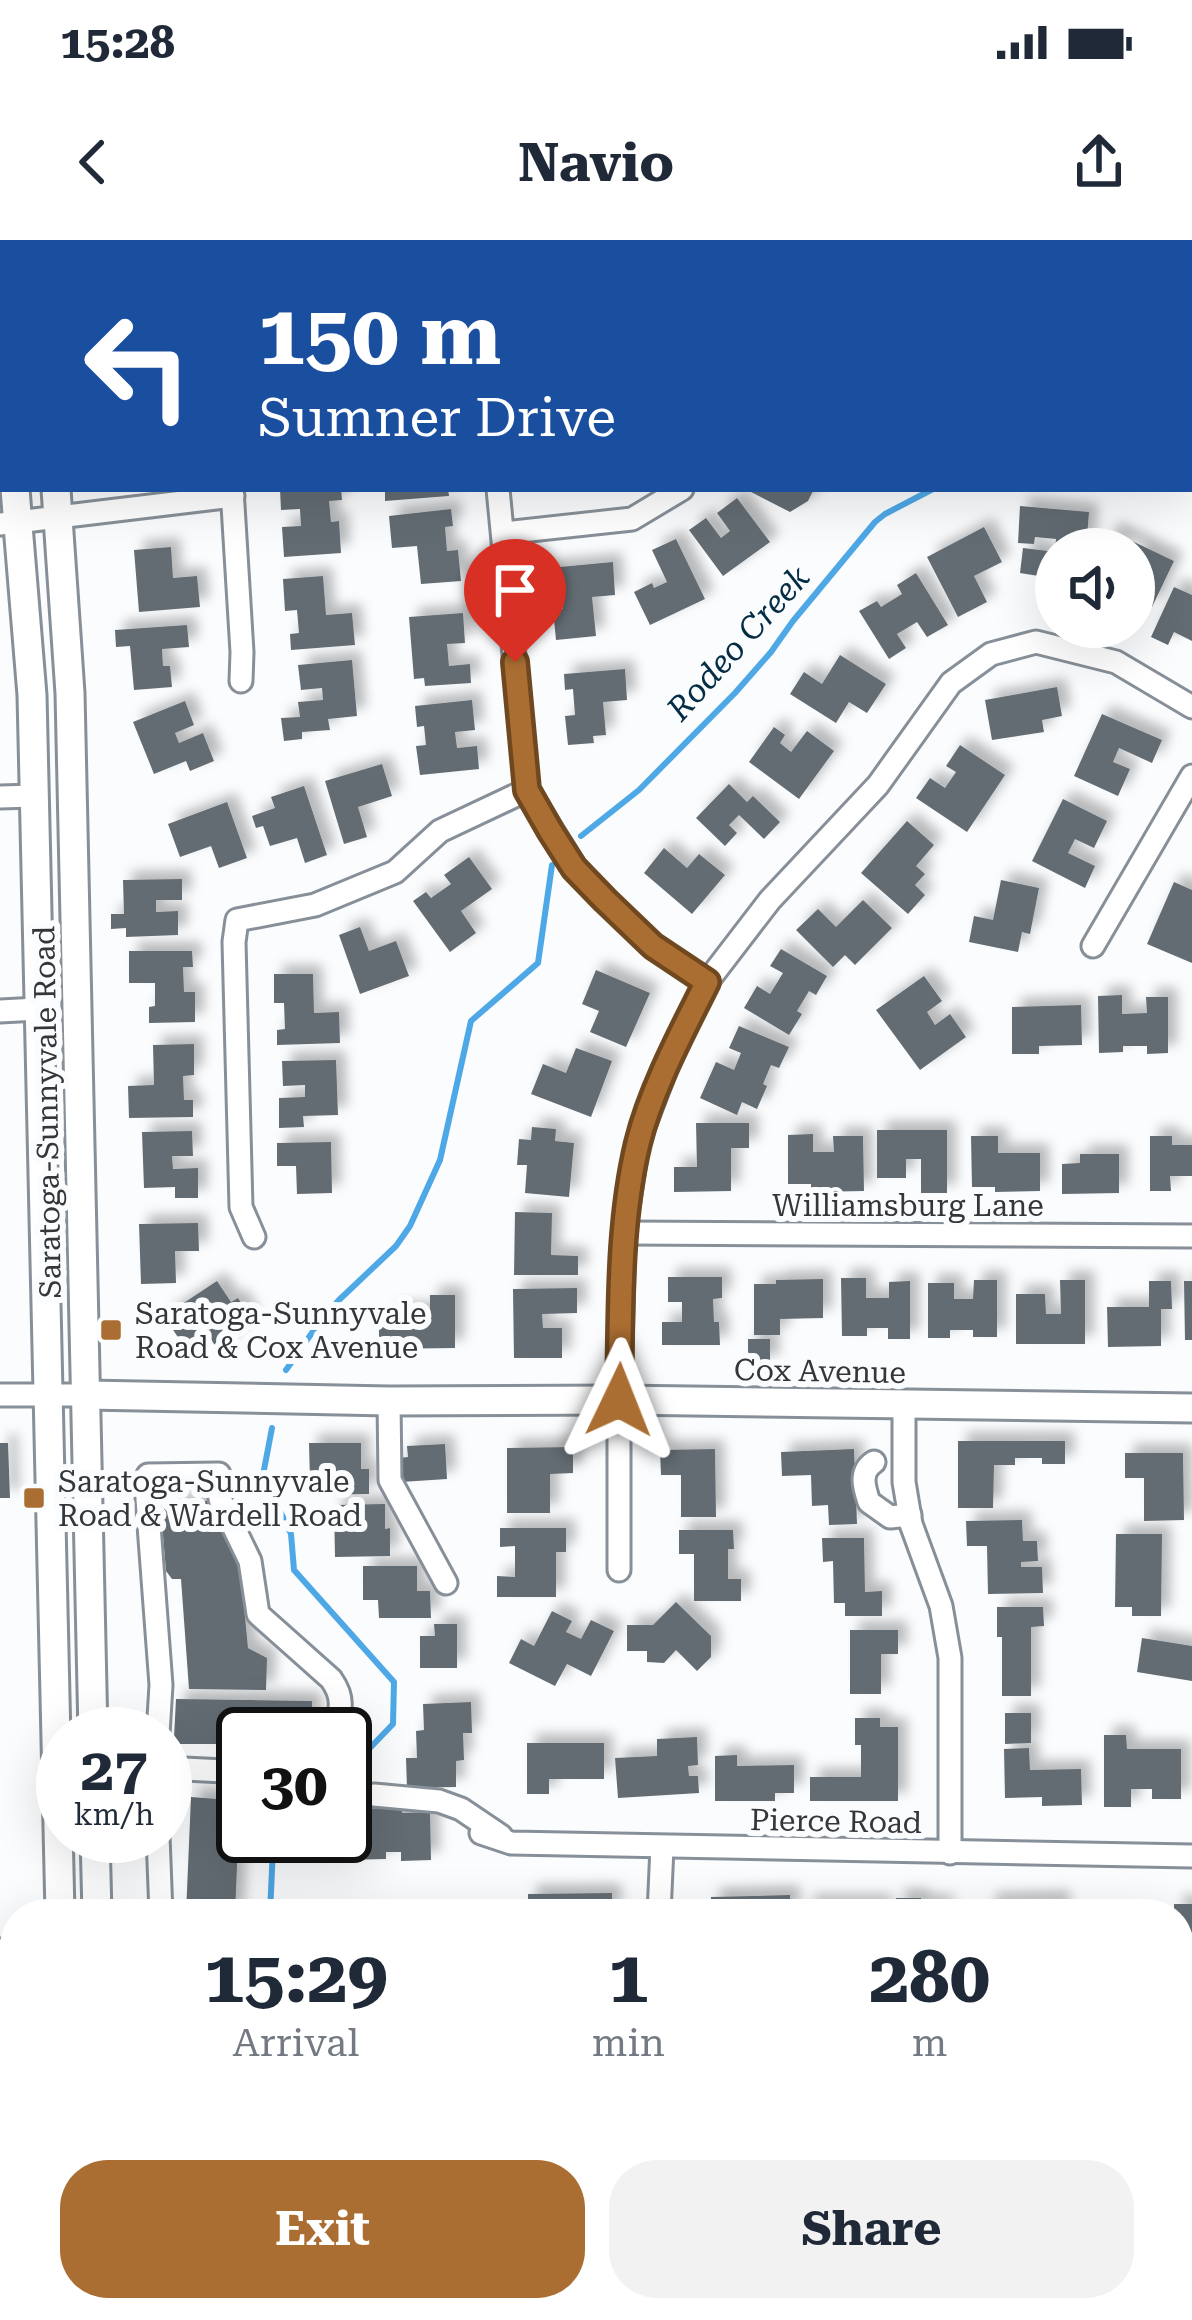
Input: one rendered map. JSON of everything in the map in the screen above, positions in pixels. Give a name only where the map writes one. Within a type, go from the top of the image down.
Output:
[{"type":"main road","name":"Saratoga-Sunnyvale Road","points":[[14,492],[9,523],[32,695],[60,1899]]},
{"type":"main road","name":"Saratoga-Sunnyvale Road","points":[[58,503],[70,694],[93,1707]]},
{"type":"main road","name":"Cox Avenue","points":[[87,1395],[1192,1408]]},
{"type":"main road","points":[[96,1863],[97,1899]]},
{"type":"street","points":[[498,492],[527,790],[574,868],[653,946],[707,982]]},
{"type":"street","points":[[503,533],[632,519],[677,492]]},
{"type":"street","points":[[9,523],[58,503],[233,493],[241,681]]},
{"type":"street","points":[[620,1570],[624,1233],[638,1142],[672,1053],[707,982],[770,900],[878,785],[951,683],[991,654],[1036,642],[1116,662],[1192,707]]},
{"type":"street","points":[[1094,946],[1192,776]]},
{"type":"street","points":[[254,1237],[241,1207],[233,942],[237,920],[315,904],[395,872],[440,831],[527,790]]},
{"type":"street","points":[[0,797],[34,796]]},
{"type":"street","points":[[0,1011],[38,1009]]},
{"type":"street","name":"Williamsburg Lane","points":[[624,1233],[1192,1236]]},
{"type":"street","points":[[0,1395],[87,1395]]},
{"type":"street","points":[[389,1401],[390,1480],[446,1583]]},
{"type":"street","points":[[904,1405],[904,1482],[910,1515],[941,1606],[950,1658],[950,1853]]},
{"type":"street","points":[[874,1462],[864,1478],[869,1502],[890,1516],[910,1515]]},
{"type":"street","points":[[160,1707],[148,1475],[219,1474],[220,1499],[250,1561],[258,1614],[331,1679],[340,1692],[341,1707]]},
{"type":"street","points":[[374,1795],[450,1805],[511,1843]]},
{"type":"street","name":"Pierce Road","points":[[481,1833],[511,1843],[1192,1856]]},
{"type":"street","points":[[660,1899],[662,1847]]},
{"type":"street","points":[[159,1863],[160,1899]]},
{"type":"building","points":[[280,492],[341,492],[342,500],[329,501],[331,522],[339,521],[341,553],[284,557],[282,527],[301,526],[300,509],[281,510]]},
{"type":"building","points":[[385,492],[448,492],[449,496],[385,501]]},
{"type":"building","points":[[751,492],[812,492],[808,501],[790,512]]},
{"type":"building","points":[[737,498],[770,542],[723,576],[689,530],[706,518],[721,538],[730,531],[717,513]]},
{"type":"building","points":[[1020,506],[1089,512],[1088,528],[1035,528],[1034,544],[1018,543]]},
{"type":"building","points":[[451,509],[453,526],[445,527],[447,551],[458,550],[461,581],[421,584],[417,546],[392,548],[389,516]]},
{"type":"building","points":[[984,527],[1002,562],[974,576],[987,602],[958,617],[927,557]]},
{"type":"building","points":[[676,539],[705,599],[650,625],[634,592],[667,582],[652,550]]},
{"type":"building","points":[[171,547],[173,578],[197,576],[200,607],[139,612],[134,550]]},
{"type":"building","points":[[1023,548],[1035,549],[1035,575],[1020,573]]},
{"type":"building","points":[[1155,552],[1174,561],[1155,601]]},
{"type":"building","points":[[613,562],[615,595],[592,597],[596,636],[556,640],[553,610],[563,609],[561,586],[551,587],[549,568]]},
{"type":"building","points":[[916,573],[948,625],[927,637],[917,622],[897,634],[906,648],[889,659],[859,611],[877,601],[881,607],[902,594],[897,585]]},
{"type":"building","points":[[323,576],[326,615],[352,613],[355,645],[291,650],[290,634],[299,633],[297,610],[285,611],[283,579]]},
{"type":"building","points":[[1174,587],[1192,595],[1192,641],[1174,632],[1168,645],[1155,639],[1155,628]]},
{"type":"building","points":[[463,613],[465,643],[447,644],[449,666],[470,664],[471,683],[425,686],[424,678],[414,679],[409,617]]},
{"type":"building","points":[[187,625],[189,647],[162,649],[172,687],[134,690],[130,646],[116,647],[115,630]]},
{"type":"building","points":[[840,655],[886,684],[867,713],[849,702],[836,723],[790,694],[804,672],[822,684]]},
{"type":"building","points":[[352,660],[357,716],[328,719],[330,730],[302,732],[302,739],[284,741],[281,718],[300,717],[298,702],[323,700],[322,688],[301,690],[298,665]]},
{"type":"building","points":[[625,669],[627,700],[603,702],[606,735],[593,736],[594,743],[568,745],[565,716],[575,715],[573,689],[565,690],[564,674]]},
{"type":"building","points":[[1057,687],[1062,716],[1042,720],[1044,732],[992,740],[985,700]]},
{"type":"building","points":[[472,700],[475,730],[455,732],[457,748],[477,746],[479,769],[420,775],[416,746],[426,745],[424,726],[417,727],[415,706]]},
{"type":"building","points":[[185,701],[194,725],[175,733],[179,743],[203,733],[214,761],[190,771],[186,761],[154,774],[133,722]]},
{"type":"building","points":[[1102,714],[1162,740],[1152,763],[1119,748],[1113,762],[1130,769],[1118,796],[1074,776]]},
{"type":"building","points":[[774,727],[785,735],[780,743],[791,752],[807,731],[834,751],[799,799],[749,762]]},
{"type":"building","points":[[960,745],[1005,775],[967,832],[916,798],[930,778],[945,788],[956,772],[946,766]]},
{"type":"building","points":[[382,764],[392,796],[358,807],[367,837],[344,844],[325,781]]},
{"type":"building","points":[[729,784],[747,802],[753,796],[780,822],[764,839],[739,815],[729,825],[737,833],[725,846],[696,818]]},
{"type":"building","points":[[304,786],[327,855],[305,863],[297,838],[270,846],[263,826],[256,828],[252,816],[275,808],[271,797]]},
{"type":"building","points":[[1063,799],[1107,821],[1094,848],[1075,839],[1068,853],[1095,866],[1085,888],[1032,861]]},
{"type":"building","points":[[227,802],[247,858],[219,868],[211,846],[180,857],[168,824]]},
{"type":"building","points":[[907,821],[934,845],[916,866],[925,874],[915,885],[925,895],[908,914],[861,873]]},
{"type":"building","points":[[664,848],[687,868],[699,854],[725,875],[692,914],[644,873]]},
{"type":"building","points":[[469,857],[492,889],[461,911],[476,933],[450,952],[413,901],[426,892],[431,898],[451,884],[444,875]]},
{"type":"building","points":[[182,879],[182,900],[156,900],[156,912],[178,911],[178,935],[126,937],[126,928],[111,929],[111,914],[124,914],[123,880]]},
{"type":"building","points":[[1001,880],[1039,888],[1030,934],[1022,932],[1018,952],[969,942],[974,916],[993,920]]},
{"type":"building","points":[[1174,882],[1192,890],[1192,963],[1147,944]]},
{"type":"building","points":[[863,900],[892,928],[855,965],[845,955],[833,967],[796,930],[818,909],[836,927]]},
{"type":"building","points":[[360,927],[369,951],[396,941],[409,976],[360,994],[339,935]]},
{"type":"building","points":[[781,949],[827,976],[816,995],[809,991],[789,1035],[744,1008],[757,986],[770,994],[783,973],[770,966]]},
{"type":"building","points":[[129,951],[192,951],[193,967],[183,967],[184,992],[195,992],[195,1022],[149,1023],[155,983],[129,983]]},
{"type":"building","points":[[596,970],[650,993],[626,1047],[590,1032],[599,1011],[582,1004]]},
{"type":"building","points":[[274,974],[313,974],[314,1013],[339,1012],[340,1043],[277,1045],[277,1030],[285,1029],[284,1003],[274,1003]]},
{"type":"building","points":[[924,976],[942,1001],[927,1012],[935,1025],[950,1014],[966,1037],[920,1070],[876,1010]]},
{"type":"building","points":[[1122,995],[1122,1014],[1147,1013],[1146,997],[1168,997],[1168,1053],[1147,1054],[1147,1046],[1123,1046],[1123,1052],[1099,1053],[1098,996]]},
{"type":"building","points":[[1081,1005],[1082,1045],[1039,1046],[1039,1054],[1012,1054],[1012,1007]]},
{"type":"building","points":[[739,1026],[789,1047],[779,1068],[771,1065],[757,1109],[742,1102],[737,1115],[700,1098],[716,1062],[734,1070],[741,1053],[729,1048]]},
{"type":"building","points":[[194,1044],[194,1075],[183,1076],[184,1100],[193,1100],[193,1117],[129,1118],[128,1086],[154,1085],[153,1045]]},
{"type":"building","points":[[576,1048],[612,1061],[591,1117],[531,1094],[543,1064],[566,1073]]},
{"type":"building","points":[[336,1060],[338,1115],[303,1116],[304,1127],[279,1128],[279,1098],[305,1097],[305,1085],[283,1086],[282,1061]]},
{"type":"building","points":[[696,1123],[749,1123],[749,1148],[731,1148],[731,1191],[674,1192],[674,1167],[697,1167]]},
{"type":"building","points":[[532,1127],[556,1129],[555,1141],[574,1143],[569,1197],[525,1193],[527,1165],[517,1165],[519,1139],[531,1140]]},
{"type":"building","points":[[877,1130],[947,1130],[947,1193],[921,1193],[921,1159],[906,1159],[906,1178],[877,1178]]},
{"type":"building","points":[[192,1131],[193,1156],[172,1156],[173,1169],[198,1168],[198,1198],[175,1198],[175,1187],[144,1188],[142,1132]]},
{"type":"building","points":[[813,1134],[813,1152],[834,1152],[833,1136],[863,1136],[864,1191],[811,1192],[811,1184],[788,1184],[788,1135]]},
{"type":"building","points":[[971,1136],[998,1136],[998,1153],[1040,1153],[1040,1191],[995,1192],[995,1187],[972,1187]]},
{"type":"building","points":[[1150,1136],[1172,1136],[1172,1145],[1192,1145],[1192,1176],[1170,1176],[1171,1191],[1150,1191]]},
{"type":"building","points":[[331,1142],[332,1193],[297,1194],[296,1166],[277,1166],[277,1143]]},
{"type":"building","points":[[1080,1154],[1119,1154],[1119,1193],[1062,1194],[1062,1164],[1080,1163]]},
{"type":"building","points":[[515,1212],[552,1213],[551,1255],[578,1256],[578,1275],[514,1275]]},
{"type":"building","points":[[198,1223],[199,1251],[175,1251],[176,1283],[141,1284],[139,1224]]},
{"type":"building","points":[[668,1277],[722,1277],[722,1298],[713,1299],[720,1345],[662,1345],[662,1322],[682,1322],[682,1302],[668,1302]]},
{"type":"building","points":[[841,1278],[866,1278],[866,1298],[889,1298],[889,1282],[910,1281],[910,1339],[888,1339],[888,1328],[867,1328],[867,1336],[842,1336]]},
{"type":"building","points":[[823,1279],[823,1318],[780,1319],[780,1335],[754,1335],[754,1284]]},
{"type":"building","points":[[974,1280],[997,1280],[997,1337],[950,1330],[950,1338],[928,1338],[928,1283],[954,1283],[954,1299],[973,1299]]},
{"type":"building","points":[[1060,1280],[1085,1280],[1085,1344],[1016,1344],[1016,1294],[1045,1294],[1046,1314],[1061,1314]]},
{"type":"building","points":[[217,1281],[231,1302],[238,1298],[250,1317],[239,1324],[244,1332],[217,1349],[206,1331],[183,1345],[164,1316]]},
{"type":"building","points":[[1149,1281],[1171,1281],[1172,1309],[1161,1309],[1161,1346],[1108,1347],[1107,1307],[1149,1307]]},
{"type":"building","points":[[1184,1281],[1192,1281],[1192,1340],[1185,1340]]},
{"type":"building","points":[[577,1288],[577,1313],[542,1314],[543,1328],[562,1328],[562,1358],[514,1358],[513,1289]]},
{"type":"building","points":[[430,1295],[455,1295],[455,1348],[379,1349],[379,1323],[391,1323],[391,1311],[430,1311]]},
{"type":"building","points":[[748,1339],[770,1339],[770,1364],[748,1364]]},
{"type":"building","points":[[958,1441],[1065,1441],[1065,1464],[1015,1458],[1015,1465],[994,1465],[993,1508],[958,1508]]},
{"type":"building","points":[[0,1443],[8,1443],[10,1498],[0,1498]]},
{"type":"building","points":[[309,1443],[361,1443],[361,1469],[369,1469],[369,1494],[316,1495],[316,1482],[310,1482]]},
{"type":"building","points":[[445,1444],[447,1479],[401,1482],[399,1458],[408,1457],[407,1446]]},
{"type":"building","points":[[573,1447],[573,1473],[550,1474],[550,1513],[507,1513],[507,1448]]},
{"type":"building","points":[[715,1449],[716,1517],[681,1517],[681,1475],[661,1475],[660,1450]]},
{"type":"building","points":[[854,1449],[857,1524],[829,1525],[828,1505],[812,1506],[811,1475],[782,1476],[781,1452]]},
{"type":"building","points":[[1125,1453],[1183,1453],[1184,1520],[1144,1521],[1144,1478],[1125,1478]]},
{"type":"building","points":[[207,1501],[240,1564],[248,1648],[267,1658],[266,1690],[189,1689],[181,1579],[172,1579],[166,1571],[161,1513],[168,1504]]},
{"type":"building","points":[[385,1504],[390,1556],[335,1557],[334,1505]]},
{"type":"building","points":[[1022,1520],[1023,1541],[1037,1541],[1038,1561],[1021,1562],[1021,1567],[1042,1567],[1043,1593],[988,1594],[987,1546],[967,1546],[966,1521]]},
{"type":"building","points":[[500,1528],[566,1528],[566,1552],[556,1552],[556,1597],[497,1597],[497,1576],[515,1577],[515,1546],[500,1547]]},
{"type":"building","points":[[679,1530],[733,1530],[728,1579],[741,1579],[741,1601],[694,1601],[694,1554],[679,1554]]},
{"type":"building","points":[[1116,1534],[1162,1534],[1161,1616],[1132,1616],[1132,1607],[1115,1607]]},
{"type":"building","points":[[822,1538],[864,1538],[865,1592],[882,1591],[882,1616],[845,1616],[845,1603],[834,1603],[833,1561],[823,1562]]},
{"type":"building","points":[[363,1566],[417,1566],[417,1591],[430,1591],[431,1618],[379,1618],[378,1600],[363,1600]]},
{"type":"building","points":[[676,1602],[711,1636],[711,1657],[697,1671],[676,1650],[664,1663],[647,1662],[647,1651],[627,1651],[627,1625],[653,1625]]},
{"type":"building","points":[[997,1607],[1043,1607],[1044,1626],[1031,1627],[1031,1696],[1002,1696]]},
{"type":"building","points":[[552,1611],[572,1621],[566,1632],[581,1639],[591,1620],[614,1631],[591,1676],[567,1664],[555,1686],[509,1663],[521,1639],[534,1646]]},
{"type":"building","points":[[434,1624],[457,1624],[457,1668],[420,1668],[420,1636],[435,1636]]},
{"type":"building","points":[[850,1630],[898,1630],[898,1654],[881,1654],[881,1694],[850,1694]]},
{"type":"building","points":[[1142,1638],[1192,1646],[1192,1681],[1137,1672]]},
{"type":"building","points":[[176,1699],[312,1701],[312,1707],[216,1707],[216,1744],[192,1744],[192,1707],[176,1707]]},
{"type":"building","points":[[471,1702],[472,1733],[463,1733],[464,1760],[456,1761],[456,1787],[407,1788],[406,1758],[417,1758],[416,1731],[424,1730],[423,1704]]},
{"type":"building","points":[[1005,1713],[1031,1713],[1031,1743],[1005,1744]]},
{"type":"building","points":[[855,1718],[880,1718],[880,1727],[898,1727],[898,1801],[810,1801],[810,1777],[861,1777]]},
{"type":"building","points":[[1104,1735],[1126,1735],[1127,1749],[1181,1749],[1181,1799],[1152,1799],[1152,1789],[1131,1789],[1131,1807],[1104,1807]]},
{"type":"building","points":[[697,1737],[698,1765],[688,1766],[689,1776],[698,1776],[699,1793],[618,1798],[615,1758],[657,1756],[657,1739]]},
{"type":"building","points":[[527,1743],[604,1743],[604,1779],[549,1779],[549,1794],[527,1794]]},
{"type":"building","points":[[1029,1748],[1030,1770],[1081,1769],[1082,1805],[1042,1806],[1042,1797],[1005,1798],[1004,1749]]},
{"type":"building","points":[[737,1755],[737,1766],[794,1765],[794,1793],[775,1793],[775,1801],[715,1801],[715,1756]]},
{"type":"building","points":[[192,1797],[216,1799],[216,1863],[237,1863],[236,1899],[187,1899]]},
{"type":"building","points":[[372,1809],[430,1812],[431,1860],[401,1861],[401,1852],[386,1852],[386,1859],[372,1859]]},
{"type":"building","points":[[612,1893],[612,1899],[528,1899],[528,1894]]},
{"type":"building","points":[[790,1895],[790,1899],[711,1899]]},
{"type":"waterway","name":"Rodeo Creek","points":[[581,836],[639,790],[735,693],[875,522],[927,492]]},
{"type":"waterway","name":"Rodeo Creek","points":[[286,1370],[321,1320],[410,1226],[440,1160],[471,1021],[538,963],[552,865]]},
{"type":"waterway","name":"Rodeo Creek","points":[[272,1428],[263,1475],[291,1534],[294,1570],[394,1682],[393,1724],[372,1746]]},
{"type":"waterway","name":"Rodeo Creek","points":[[271,1899],[272,1863]]},
{"type":"place","name":"Saratoga-Sunnyvale Road & Cox Avenue","points":[[111,1330]]},
{"type":"place","name":"Saratoga-Sunnyvale Road & Wardell Road","points":[[34,1498]]},
{"type":"route","points":[[515,662],[527,790],[551,832],[574,868],[605,900],[653,946],[707,982],[672,1053],[638,1142],[624,1233],[619,1400]]}]
